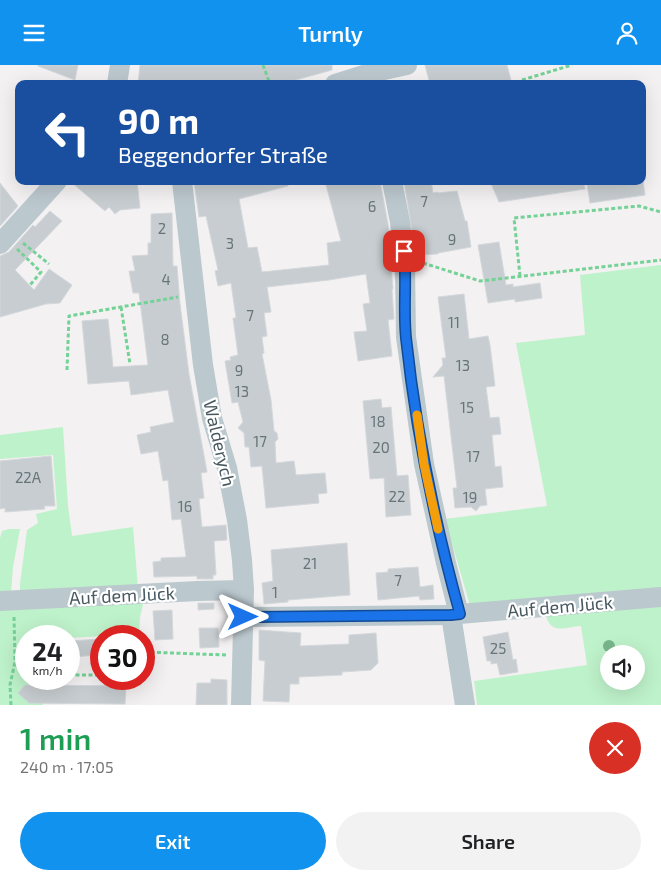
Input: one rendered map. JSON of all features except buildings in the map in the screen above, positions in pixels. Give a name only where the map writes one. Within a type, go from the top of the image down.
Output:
[{"type":"street","points":[[118,80],[120,65]]},
{"type":"street","points":[[371,78],[406,65]]},
{"type":"street","points":[[5,239],[53,185]]},
{"type":"street","name":"Walderych","points":[[182,185],[203,365],[212,418],[227,468],[237,520],[244,590],[241,705]]},
{"type":"street","points":[[393,185],[400,222],[405,266],[406,337],[424,464],[446,563],[455,615],[465,705]]},
{"type":"street","name":"Auf dem Jück","points":[[7,601],[244,590]]},
{"type":"street","name":"Auf dem Jück","points":[[243,617],[455,615],[661,597]]},
{"type":"path","points":[[263,65],[269,80]]},
{"type":"path","points":[[522,80],[572,65]]},
{"type":"path","points":[[520,277],[514,218],[639,206],[661,213]]},
{"type":"path","points":[[5,239],[49,264]]},
{"type":"path","points":[[5,239],[41,272],[30,285]]},
{"type":"path","points":[[405,266],[425,263],[480,281],[661,260]]},
{"type":"path","points":[[67,369],[69,316],[196,294]]},
{"type":"path","points":[[121,307],[130,364]]},
{"type":"path","points":[[7,601],[15,662],[10,685],[11,705]]},
{"type":"path","points":[[155,652],[242,655]]},
{"type":"green space","points":[[661,265],[661,594],[471,609],[445,519],[547,506],[516,343],[585,335],[580,275]]},
{"type":"green space","points":[[63,427],[68,506],[72,536],[133,527],[138,588],[20,591],[27,530],[38,523],[36,514],[57,509],[53,455],[0,459],[0,435]]},
{"type":"green space","points":[[20,529],[13,567],[11,593],[6,594],[0,591],[0,538],[2,531]]},
{"type":"green space","points":[[144,600],[140,625],[90,625],[90,637],[80,637],[80,625],[15,625],[15,690],[39,690],[43,705],[0,705],[0,607]]},
{"type":"green space","points":[[661,602],[661,705],[477,705],[474,681],[587,665],[581,626],[558,628],[554,627],[547,620],[545,612]]},
{"type":"slow traffic","points":[[417,415],[424,464],[438,529]]},
{"type":"route","points":[[243,617],[460,614],[446,563],[424,464],[406,337],[404,251]]}]
